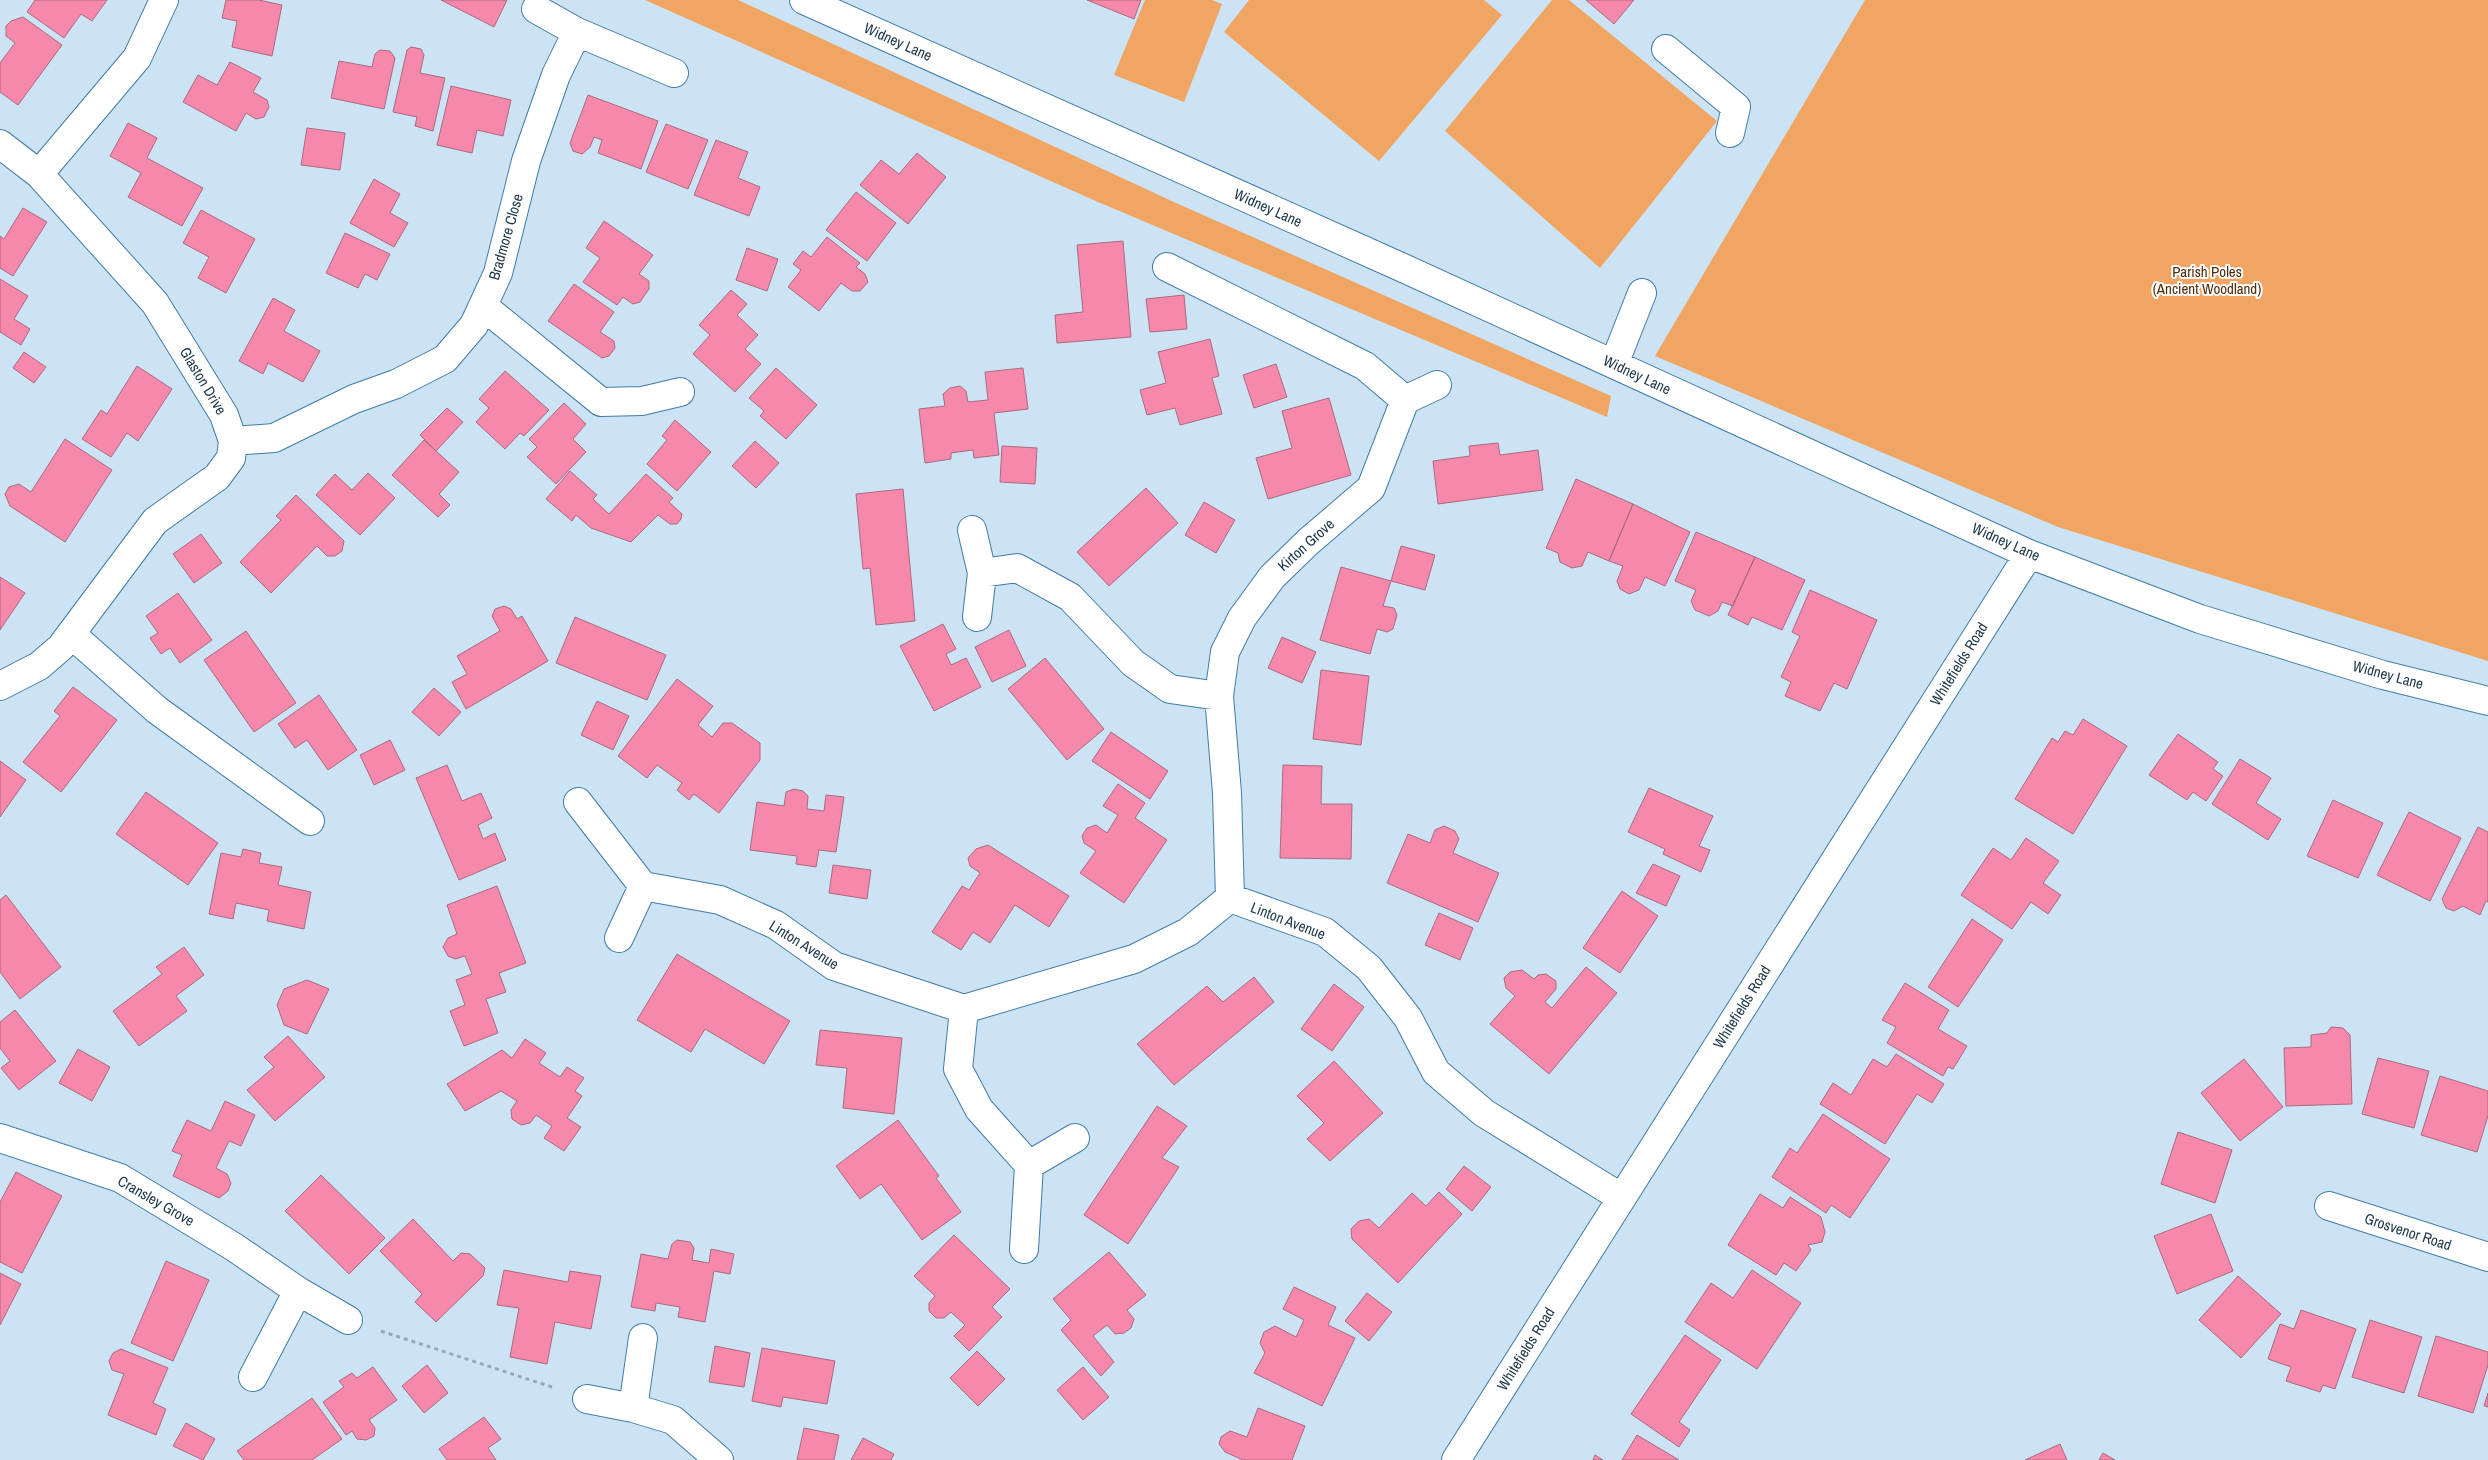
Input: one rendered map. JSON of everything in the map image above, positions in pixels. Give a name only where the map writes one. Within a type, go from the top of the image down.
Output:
[{"type":"street","points":[[39,174],[137,58],[164,0]]},
{"type":"street","name":"Widney Lane","points":[[804,0],[1614,364],[2029,554],[2200,619],[2383,675],[2488,700]]},
{"type":"street","points":[[536,9],[577,32],[674,73]]},
{"type":"street","name":"Bradmore Close","points":[[233,441],[274,438],[354,399],[396,384],[445,359],[474,325],[498,273],[529,152],[556,75],[577,32]]},
{"type":"street","points":[[1666,49],[1733,120]]},
{"type":"street","name":"Glaston Drive","points":[[0,144],[39,174],[155,303],[224,415],[233,441]]},
{"type":"street","points":[[1167,267],[1366,366],[1405,400],[1437,385]]},
{"type":"street","points":[[1614,364],[1642,293]]},
{"type":"street","points":[[482,306],[601,402],[642,401],[680,392]]},
{"type":"street","name":"Kirton Grove","points":[[1230,898],[1227,793],[1219,696],[1225,652],[1242,618],[1272,577],[1308,542],[1372,488],[1405,400]]},
{"type":"street","points":[[0,686],[39,666],[61,647],[155,521],[217,477],[231,458],[233,441]]},
{"type":"street","points":[[972,530],[982,573],[977,617]]},
{"type":"street","name":"Whitefields Road","points":[[1456,1460],[2029,554]]},
{"type":"street","points":[[982,573],[1017,568],[1070,597],[1133,663],[1170,689],[1219,696]]},
{"type":"street","points":[[70,634],[157,710],[310,821]]},
{"type":"street","points":[[578,802],[643,886],[619,938]]},
{"type":"street","name":"Linton Avenue","points":[[643,886],[720,900],[776,925],[834,966],[964,1009]]},
{"type":"street","points":[[1024,1249],[1029,1165],[979,1109],[958,1068],[964,1009],[1134,959],[1188,932],[1230,898]]},
{"type":"street","name":"Linton Avenue","points":[[1230,898],[1325,932],[1369,968],[1408,1018],[1436,1072],[1484,1113],[1622,1198]]},
{"type":"street","name":"Cransley Grove","points":[[0,1138],[120,1178],[234,1247],[298,1291],[348,1320]]},
{"type":"street","points":[[1029,1165],[1075,1138]]},
{"type":"street","name":"Grosvenor Road","points":[[2328,1206],[2488,1257]]},
{"type":"street","points":[[253,1377],[298,1291]]},
{"type":"street","points":[[633,1408],[643,1338]]},
{"type":"street","points":[[587,1399],[633,1408],[673,1420],[719,1460]]},
{"type":"path","points":[[348,1320],[587,1399]]},
{"type":"green space","points":[[645,0],[738,0],[1176,203],[1611,396],[1607,417],[1098,202]]},
{"type":"green space","points":[[1145,0],[1212,0],[1222,4],[1184,102],[1114,75]]},
{"type":"green space","points":[[1249,0],[1484,0],[1502,15],[1379,161],[1224,32]]},
{"type":"green space","points":[[1552,0],[1569,0],[1717,121],[1600,268],[1445,131]]},
{"type":"green space","name":"Parish Poles (Ancient Woodland)","points":[[1865,0],[2488,0],[2488,661],[2058,527],[1655,356]]},
{"type":"building","points":[[35,0],[107,0],[92,21],[81,14],[64,38],[27,12]]},
{"type":"building","points":[[226,0],[259,0],[282,5],[272,56],[232,47],[237,21],[222,18]]},
{"type":"building","points":[[441,0],[507,0],[494,27]]},
{"type":"building","points":[[1087,0],[1141,0],[1134,19]]},
{"type":"building","points":[[1586,0],[1634,0],[1614,24]]},
{"type":"building","points":[[23,17],[62,45],[18,105],[0,92],[0,63],[15,43],[6,36],[6,26],[11,21]]},
{"type":"building","points":[[411,47],[421,49],[424,55],[420,73],[445,78],[433,131],[415,126],[417,117],[393,112],[407,50]]},
{"type":"building","points":[[380,50],[390,51],[395,58],[384,109],[331,98],[339,61],[372,67],[375,54]]},
{"type":"building","points":[[230,62],[261,78],[253,92],[267,100],[269,107],[264,117],[256,119],[246,113],[236,131],[183,102],[198,75],[217,85]]},
{"type":"building","points":[[451,86],[511,100],[503,136],[477,130],[472,153],[437,145]]},
{"type":"building","points":[[588,95],[658,121],[641,169],[598,153],[602,140],[594,137],[590,147],[582,154],[573,151],[570,143]]},
{"type":"building","points":[[128,123],[157,138],[147,158],[203,188],[182,226],[128,197],[141,173],[110,156]]},
{"type":"building","points":[[666,124],[708,140],[688,189],[646,172]]},
{"type":"building","points":[[307,128],[345,133],[340,170],[301,165]]},
{"type":"building","points":[[716,140],[748,152],[738,178],[760,187],[749,216],[694,195]]},
{"type":"building","points":[[917,153],[946,177],[908,224],[860,185],[881,160],[899,174]]},
{"type":"building","points":[[374,179],[400,194],[390,213],[408,223],[394,247],[350,223]]},
{"type":"building","points":[[856,192],[896,223],[867,261],[826,230]]},
{"type":"building","points":[[23,208],[47,222],[13,276],[0,268],[0,236],[4,239]]},
{"type":"building","points":[[201,210],[255,239],[226,293],[198,278],[209,257],[183,243]]},
{"type":"building","points":[[604,221],[653,255],[639,274],[649,281],[649,289],[640,302],[633,304],[623,297],[617,305],[583,282],[600,258],[586,248]]},
{"type":"building","points":[[345,233],[390,254],[377,280],[365,274],[358,288],[326,273]]},
{"type":"building","points":[[827,237],[860,263],[856,267],[865,274],[868,282],[860,291],[852,291],[841,283],[819,311],[788,287],[801,270],[793,264],[803,251],[811,257]]},
{"type":"building","points":[[1123,241],[1131,337],[1057,343],[1055,315],[1083,312],[1077,245]]},
{"type":"building","points":[[747,248],[778,259],[767,291],[736,280]]},
{"type":"building","points":[[0,279],[28,296],[14,319],[30,329],[21,345],[0,332]]},
{"type":"building","points":[[574,284],[614,312],[600,332],[614,341],[615,348],[609,356],[602,358],[548,321]]},
{"type":"building","points":[[731,290],[747,304],[737,315],[758,335],[745,349],[761,364],[735,392],[693,354],[710,335],[699,325]]},
{"type":"building","points":[[1184,295],[1187,329],[1150,332],[1146,299]]},
{"type":"building","points":[[273,298],[295,310],[284,331],[320,351],[303,382],[268,363],[263,374],[239,361]]},
{"type":"building","points":[[1210,339],[1219,376],[1212,378],[1222,414],[1180,425],[1175,408],[1147,415],[1140,390],[1166,383],[1158,352]]},
{"type":"building","points":[[24,352],[46,367],[34,383],[13,368]]},
{"type":"building","points":[[1276,364],[1287,397],[1254,408],[1243,375]]},
{"type":"building","points":[[137,366],[172,389],[138,441],[127,433],[111,457],[82,439],[101,410],[107,414]]},
{"type":"building","points":[[776,368],[817,405],[786,439],[760,416],[764,411],[749,398]]},
{"type":"building","points":[[1023,368],[1028,409],[994,413],[999,455],[974,458],[973,450],[951,453],[951,459],[925,463],[919,409],[945,406],[943,394],[950,388],[960,386],[966,391],[968,402],[988,400],[985,372]]},
{"type":"building","points":[[505,371],[549,410],[524,436],[520,433],[505,449],[476,422],[489,408],[479,399]]},
{"type":"building","points":[[1329,398],[1351,475],[1268,499],[1256,458],[1292,448],[1282,411]]},
{"type":"building","points":[[564,403],[586,424],[573,439],[586,452],[556,484],[527,457],[537,447],[529,439]]},
{"type":"building","points":[[447,408],[463,422],[436,451],[420,435]]},
{"type":"building","points":[[675,420],[711,452],[677,491],[647,464],[667,440],[662,436]]},
{"type":"building","points":[[65,439],[112,470],[65,542],[10,506],[5,494],[9,487],[19,484],[31,492]]},
{"type":"building","points":[[424,440],[459,472],[439,494],[450,505],[438,517],[392,475]]},
{"type":"building","points":[[755,441],[779,463],[756,488],[732,466]]},
{"type":"building","points":[[1498,443],[1500,455],[1538,450],[1543,490],[1438,504],[1433,461],[1470,456],[1469,446]]},
{"type":"building","points":[[1002,446],[1037,448],[1035,484],[1000,482]]},
{"type":"building","points":[[570,471],[597,495],[593,499],[609,514],[646,474],[673,498],[669,502],[682,514],[681,519],[677,524],[670,524],[658,515],[631,542],[591,528],[576,515],[572,521],[546,499]]},
{"type":"building","points":[[368,473],[395,498],[360,535],[316,495],[335,474],[352,490]]},
{"type":"building","points":[[1576,479],[1633,504],[1609,561],[1588,552],[1582,566],[1572,568],[1560,562],[1558,553],[1546,548]]},
{"type":"building","points":[[1146,488],[1178,523],[1109,586],[1077,552]]},
{"type":"building","points":[[903,489],[915,621],[876,625],[870,568],[863,569],[856,494]]},
{"type":"building","points":[[296,495],[344,541],[342,551],[335,556],[327,556],[317,546],[271,593],[240,562],[281,520],[276,516]]},
{"type":"building","points":[[1204,502],[1235,520],[1216,553],[1185,535]]},
{"type":"building","points":[[1633,504],[1690,532],[1665,586],[1645,577],[1639,590],[1629,594],[1620,589],[1617,581],[1623,566],[1609,561]]},
{"type":"building","points":[[1696,532],[1755,557],[1733,606],[1722,602],[1718,611],[1709,616],[1695,610],[1691,601],[1696,590],[1675,581]]},
{"type":"building","points":[[201,534],[222,563],[194,583],[173,554]]},
{"type":"building","points":[[1401,546],[1435,555],[1425,590],[1391,581]]},
{"type":"building","points":[[1755,557],[1805,580],[1782,630],[1752,617],[1748,625],[1728,615]]},
{"type":"building","points":[[1341,567],[1391,581],[1383,606],[1394,608],[1397,615],[1393,629],[1387,632],[1377,629],[1370,654],[1320,640]]},
{"type":"building","points":[[0,577],[25,593],[0,630]]},
{"type":"building","points":[[1810,590],[1877,620],[1847,689],[1834,683],[1820,711],[1785,696],[1791,682],[1781,677],[1800,636],[1792,632]]},
{"type":"building","points":[[178,593],[212,640],[180,663],[170,648],[161,654],[150,638],[158,633],[146,616]]},
{"type":"building","points":[[504,606],[511,609],[517,619],[522,616],[548,661],[466,709],[452,682],[467,674],[457,656],[500,631],[492,616],[495,609]]},
{"type":"building","points":[[575,617],[666,655],[647,700],[556,663]]},
{"type":"building","points":[[943,624],[956,649],[946,654],[951,665],[966,658],[981,687],[934,711],[900,646]]},
{"type":"building","points":[[1009,630],[1026,666],[992,682],[975,647]]},
{"type":"building","points":[[246,631],[296,703],[254,732],[204,660]]},
{"type":"building","points":[[1282,637],[1316,652],[1302,683],[1268,668]]},
{"type":"building","points":[[1045,658],[1104,729],[1067,760],[1008,689]]},
{"type":"building","points":[[1321,670],[1369,676],[1361,745],[1313,739]]},
{"type":"building","points":[[677,679],[713,706],[698,725],[712,737],[723,723],[732,723],[760,743],[760,760],[719,813],[694,794],[689,800],[677,790],[682,783],[657,765],[647,778],[618,756]]},
{"type":"building","points":[[73,687],[117,720],[61,792],[23,762],[60,716],[54,711]]},
{"type":"building","points":[[434,688],[461,712],[439,736],[412,712]]},
{"type":"building","points":[[319,695],[357,750],[328,770],[307,740],[295,748],[278,724]]},
{"type":"building","points":[[597,701],[629,716],[613,750],[581,735]]},
{"type":"building","points":[[2083,719],[2127,746],[2073,834],[2015,799],[2052,738],[2058,742],[2065,731],[2073,735]]},
{"type":"building","points":[[1111,732],[1168,771],[1150,799],[1092,761]]},
{"type":"building","points":[[2178,734],[2218,762],[2213,769],[2223,776],[2206,801],[2193,792],[2187,800],[2149,775]]},
{"type":"building","points":[[390,740],[405,770],[374,785],[360,755]]},
{"type":"building","points":[[2240,759],[2271,778],[2256,803],[2281,819],[2268,840],[2212,804]]},
{"type":"building","points":[[0,761],[26,780],[0,817]]},
{"type":"building","points":[[447,765],[462,801],[481,793],[492,818],[478,825],[483,839],[495,833],[506,860],[459,880],[416,778]]},
{"type":"building","points":[[1283,765],[1322,766],[1321,804],[1352,804],[1351,859],[1280,858]]},
{"type":"building","points":[[1118,784],[1145,803],[1135,818],[1167,840],[1124,903],[1080,873],[1096,851],[1084,843],[1082,836],[1087,828],[1096,825],[1107,833],[1118,815],[1103,806]]},
{"type":"building","points":[[1649,788],[1713,816],[1699,846],[1710,850],[1701,872],[1663,854],[1665,849],[1628,832]]},
{"type":"building","points":[[794,789],[803,791],[808,796],[807,809],[824,811],[826,795],[844,797],[836,852],[819,850],[816,867],[796,864],[797,856],[750,850],[757,802],[784,806],[786,792]]},
{"type":"building","points":[[146,792],[218,843],[188,885],[116,834]]},
{"type":"building","points":[[2333,800],[2383,823],[2358,878],[2307,856]]},
{"type":"building","points":[[2409,812],[2461,838],[2430,901],[2377,875]]},
{"type":"building","points":[[1444,826],[1455,831],[1459,839],[1453,853],[1499,873],[1478,922],[1387,883],[1408,834],[1430,843],[1435,830]]},
{"type":"building","points":[[2478,827],[2488,832],[2488,902],[2486,901],[2480,915],[2463,906],[2454,911],[2446,908],[2442,899]]},
{"type":"building","points":[[2026,838],[2059,861],[2043,883],[2061,895],[2048,914],[2031,902],[2012,929],[1961,895],[1993,848],[2011,860]]},
{"type":"building","points":[[988,845],[1069,896],[1049,927],[1015,905],[990,943],[973,932],[961,950],[932,932],[962,886],[969,890],[980,873],[970,866],[968,858],[976,849]]},
{"type":"building","points":[[243,849],[261,853],[259,863],[282,867],[278,885],[311,892],[304,929],[267,921],[269,910],[236,903],[233,919],[209,914],[221,853],[241,857]]},
{"type":"building","points":[[1653,864],[1680,876],[1666,906],[1636,893]]},
{"type":"building","points":[[833,865],[871,870],[867,899],[829,893]]},
{"type":"building","points":[[497,886],[526,963],[499,973],[506,992],[486,999],[498,1033],[464,1046],[450,1011],[465,1005],[456,980],[472,974],[465,956],[455,959],[448,956],[443,947],[448,938],[457,934],[447,905]]},
{"type":"building","points":[[1622,891],[1658,916],[1620,973],[1583,948]]},
{"type":"building","points":[[6,895],[61,967],[20,999],[0,972],[0,900]]},
{"type":"building","points":[[1439,913],[1473,928],[1460,960],[1425,945]]},
{"type":"building","points":[[1972,919],[2003,940],[1958,1007],[1928,987]]},
{"type":"building","points":[[184,947],[204,975],[176,996],[187,1011],[139,1046],[113,1011],[162,974],[156,967]]},
{"type":"building","points":[[677,954],[790,1021],[764,1064],[705,1029],[691,1052],[637,1020]]},
{"type":"building","points":[[1586,967],[1617,993],[1549,1074],[1490,1024],[1515,996],[1506,988],[1504,978],[1510,972],[1522,970],[1534,979],[1538,975],[1546,974],[1556,981],[1556,989],[1545,1002],[1552,1008]]},
{"type":"building","points":[[1254,977],[1274,1002],[1174,1085],[1137,1044],[1207,986],[1223,1002]]},
{"type":"building","points":[[307,980],[329,989],[307,1034],[284,1025],[277,1005],[284,989]]},
{"type":"building","points":[[1905,983],[1949,1010],[1938,1029],[1967,1046],[1953,1069],[1948,1067],[1943,1076],[1887,1043],[1896,1027],[1882,1020]]},
{"type":"building","points":[[1334,984],[1364,1007],[1332,1051],[1301,1029]]},
{"type":"building","points":[[15,1010],[56,1061],[19,1090],[1,1068],[10,1061],[0,1048],[0,1022]]},
{"type":"building","points":[[2331,1027],[2343,1028],[2350,1035],[2352,1104],[2286,1106],[2284,1048],[2311,1047],[2311,1035],[2327,1033]]},
{"type":"building","points":[[820,1030],[902,1038],[894,1114],[843,1108],[847,1068],[816,1065]]},
{"type":"building","points":[[288,1036],[325,1077],[275,1121],[247,1090],[274,1067],[264,1057]]},
{"type":"building","points":[[525,1039],[546,1053],[539,1063],[560,1077],[567,1067],[584,1078],[575,1091],[582,1096],[567,1118],[581,1127],[564,1151],[544,1138],[552,1126],[536,1115],[530,1123],[521,1125],[512,1119],[511,1110],[517,1101],[501,1091],[465,1111],[447,1084],[502,1050],[512,1058]]},
{"type":"building","points":[[78,1049],[110,1067],[92,1101],[59,1083]]},
{"type":"building","points":[[1896,1054],[1944,1084],[1932,1103],[1917,1094],[1885,1144],[1820,1104],[1833,1083],[1851,1095],[1873,1059],[1887,1067]]},
{"type":"building","points":[[2378,1058],[2429,1071],[2414,1128],[2362,1114]]},
{"type":"building","points":[[2244,1059],[2283,1107],[2240,1141],[2201,1093]]},
{"type":"building","points":[[1334,1061],[1383,1113],[1330,1161],[1307,1139],[1324,1123],[1297,1096]]},
{"type":"building","points":[[2440,1076],[2488,1091],[2488,1116],[2477,1152],[2421,1135]]},
{"type":"building","points":[[225,1101],[255,1115],[241,1146],[229,1141],[216,1168],[227,1174],[231,1183],[228,1191],[219,1198],[173,1176],[182,1155],[172,1151],[187,1120],[211,1131]]},
{"type":"building","points":[[1157,1106],[1187,1126],[1162,1158],[1179,1167],[1128,1244],[1084,1215]]},
{"type":"building","points":[[1823,1114],[1890,1159],[1850,1218],[1831,1205],[1826,1213],[1772,1177],[1790,1148],[1797,1153]]},
{"type":"building","points":[[898,1120],[939,1176],[936,1178],[961,1212],[922,1240],[881,1184],[860,1199],[836,1166]]},
{"type":"building","points":[[2178,1132],[2232,1150],[2215,1203],[2161,1184]]},
{"type":"building","points":[[1464,1166],[1491,1187],[1472,1211],[1446,1189]]},
{"type":"building","points":[[16,1172],[62,1196],[22,1273],[0,1262],[0,1202]]},
{"type":"building","points":[[321,1175],[385,1238],[349,1274],[285,1211]]},
{"type":"building","points":[[1439,1192],[1462,1214],[1398,1283],[1352,1239],[1351,1229],[1359,1221],[1369,1219],[1379,1228],[1412,1193],[1426,1206]]},
{"type":"building","points":[[1760,1194],[1783,1208],[1790,1197],[1821,1217],[1825,1232],[1822,1242],[1808,1245],[1811,1250],[1796,1271],[1784,1263],[1776,1275],[1728,1245]]},
{"type":"building","points":[[2211,1214],[2233,1271],[2177,1294],[2154,1236]]},
{"type":"building","points":[[413,1219],[453,1261],[461,1253],[470,1254],[485,1268],[483,1276],[436,1322],[415,1302],[422,1294],[380,1251]]},
{"type":"building","points":[[954,1235],[1010,1289],[992,1307],[1002,1317],[969,1351],[954,1336],[965,1325],[951,1312],[944,1318],[936,1318],[929,1311],[929,1303],[935,1296],[914,1276]]},
{"type":"building","points":[[677,1240],[690,1242],[694,1248],[692,1260],[709,1263],[711,1249],[734,1254],[730,1274],[714,1271],[705,1322],[678,1317],[680,1307],[656,1303],[655,1311],[631,1307],[641,1254],[668,1259],[672,1244]]},
{"type":"building","points":[[1109,1252],[1146,1295],[1127,1310],[1134,1319],[1131,1328],[1124,1333],[1115,1334],[1107,1325],[1093,1336],[1114,1362],[1101,1376],[1061,1330],[1071,1320],[1053,1299]]},
{"type":"building","points":[[166,1261],[209,1280],[173,1361],[131,1343]]},
{"type":"building","points":[[504,1270],[568,1282],[570,1271],[601,1276],[591,1329],[555,1322],[547,1364],[510,1357],[519,1308],[497,1305]]},
{"type":"building","points":[[1752,1270],[1801,1303],[1757,1369],[1685,1322],[1711,1283],[1733,1298]]},
{"type":"building","points":[[0,1273],[21,1284],[0,1325]]},
{"type":"building","points":[[2238,1276],[2281,1314],[2241,1358],[2199,1320]]},
{"type":"building","points":[[1294,1287],[1336,1307],[1328,1325],[1355,1338],[1322,1406],[1254,1373],[1265,1353],[1260,1343],[1264,1332],[1275,1326],[1296,1337],[1304,1320],[1283,1309]]},
{"type":"building","points":[[1367,1293],[1392,1312],[1369,1341],[1345,1321]]},
{"type":"building","points":[[2301,1310],[2356,1329],[2335,1389],[2323,1385],[2320,1392],[2286,1381],[2291,1367],[2268,1359],[2280,1324],[2294,1329]]},
{"type":"building","points":[[2370,1320],[2422,1337],[2404,1393],[2352,1377]]},
{"type":"building","points":[[1685,1335],[1721,1360],[1679,1422],[1690,1430],[1679,1447],[1631,1414]]},
{"type":"building","points":[[2436,1336],[2488,1352],[2488,1365],[2473,1413],[2418,1396]]},
{"type":"building","points":[[715,1346],[750,1353],[744,1387],[709,1382]]},
{"type":"building","points":[[762,1348],[835,1361],[827,1404],[783,1397],[781,1407],[752,1401]]},
{"type":"building","points":[[121,1349],[168,1368],[153,1403],[166,1409],[156,1435],[108,1415],[124,1374],[112,1370],[109,1361],[113,1353]]},
{"type":"building","points":[[977,1351],[1005,1379],[978,1406],[950,1378]]},
{"type":"building","points":[[427,1365],[448,1393],[424,1413],[402,1386]]},
{"type":"building","points":[[373,1367],[397,1400],[369,1420],[375,1428],[374,1436],[366,1440],[357,1439],[352,1431],[346,1435],[323,1402],[344,1387],[339,1381],[352,1373],[357,1378]]},
{"type":"building","points":[[1083,1367],[1109,1397],[1083,1420],[1057,1390]]},
{"type":"building","points":[[2488,1393],[2488,1407],[2484,1406]]},
{"type":"building","points":[[312,1398],[342,1439],[312,1460],[244,1460],[237,1451]]},
{"type":"building","points":[[1258,1408],[1305,1426],[1292,1460],[1243,1460],[1225,1452],[1219,1444],[1221,1437],[1230,1431],[1247,1437]]},
{"type":"building","points":[[484,1417],[501,1439],[488,1448],[496,1460],[447,1460],[439,1449]]},
{"type":"building","points":[[186,1423],[215,1439],[203,1460],[173,1446]]},
{"type":"building","points":[[804,1428],[839,1435],[834,1460],[797,1460]]},
{"type":"building","points":[[1637,1435],[1679,1460],[1622,1460]]},
{"type":"building","points":[[863,1438],[894,1454],[891,1460],[851,1460]]},
{"type":"building","points":[[2060,1444],[2067,1460],[2025,1460]]},
{"type":"building","points":[[2103,1453],[2115,1460],[2099,1460]]},
{"type":"building","points":[[1595,1455],[1603,1460],[1593,1460]]}]
